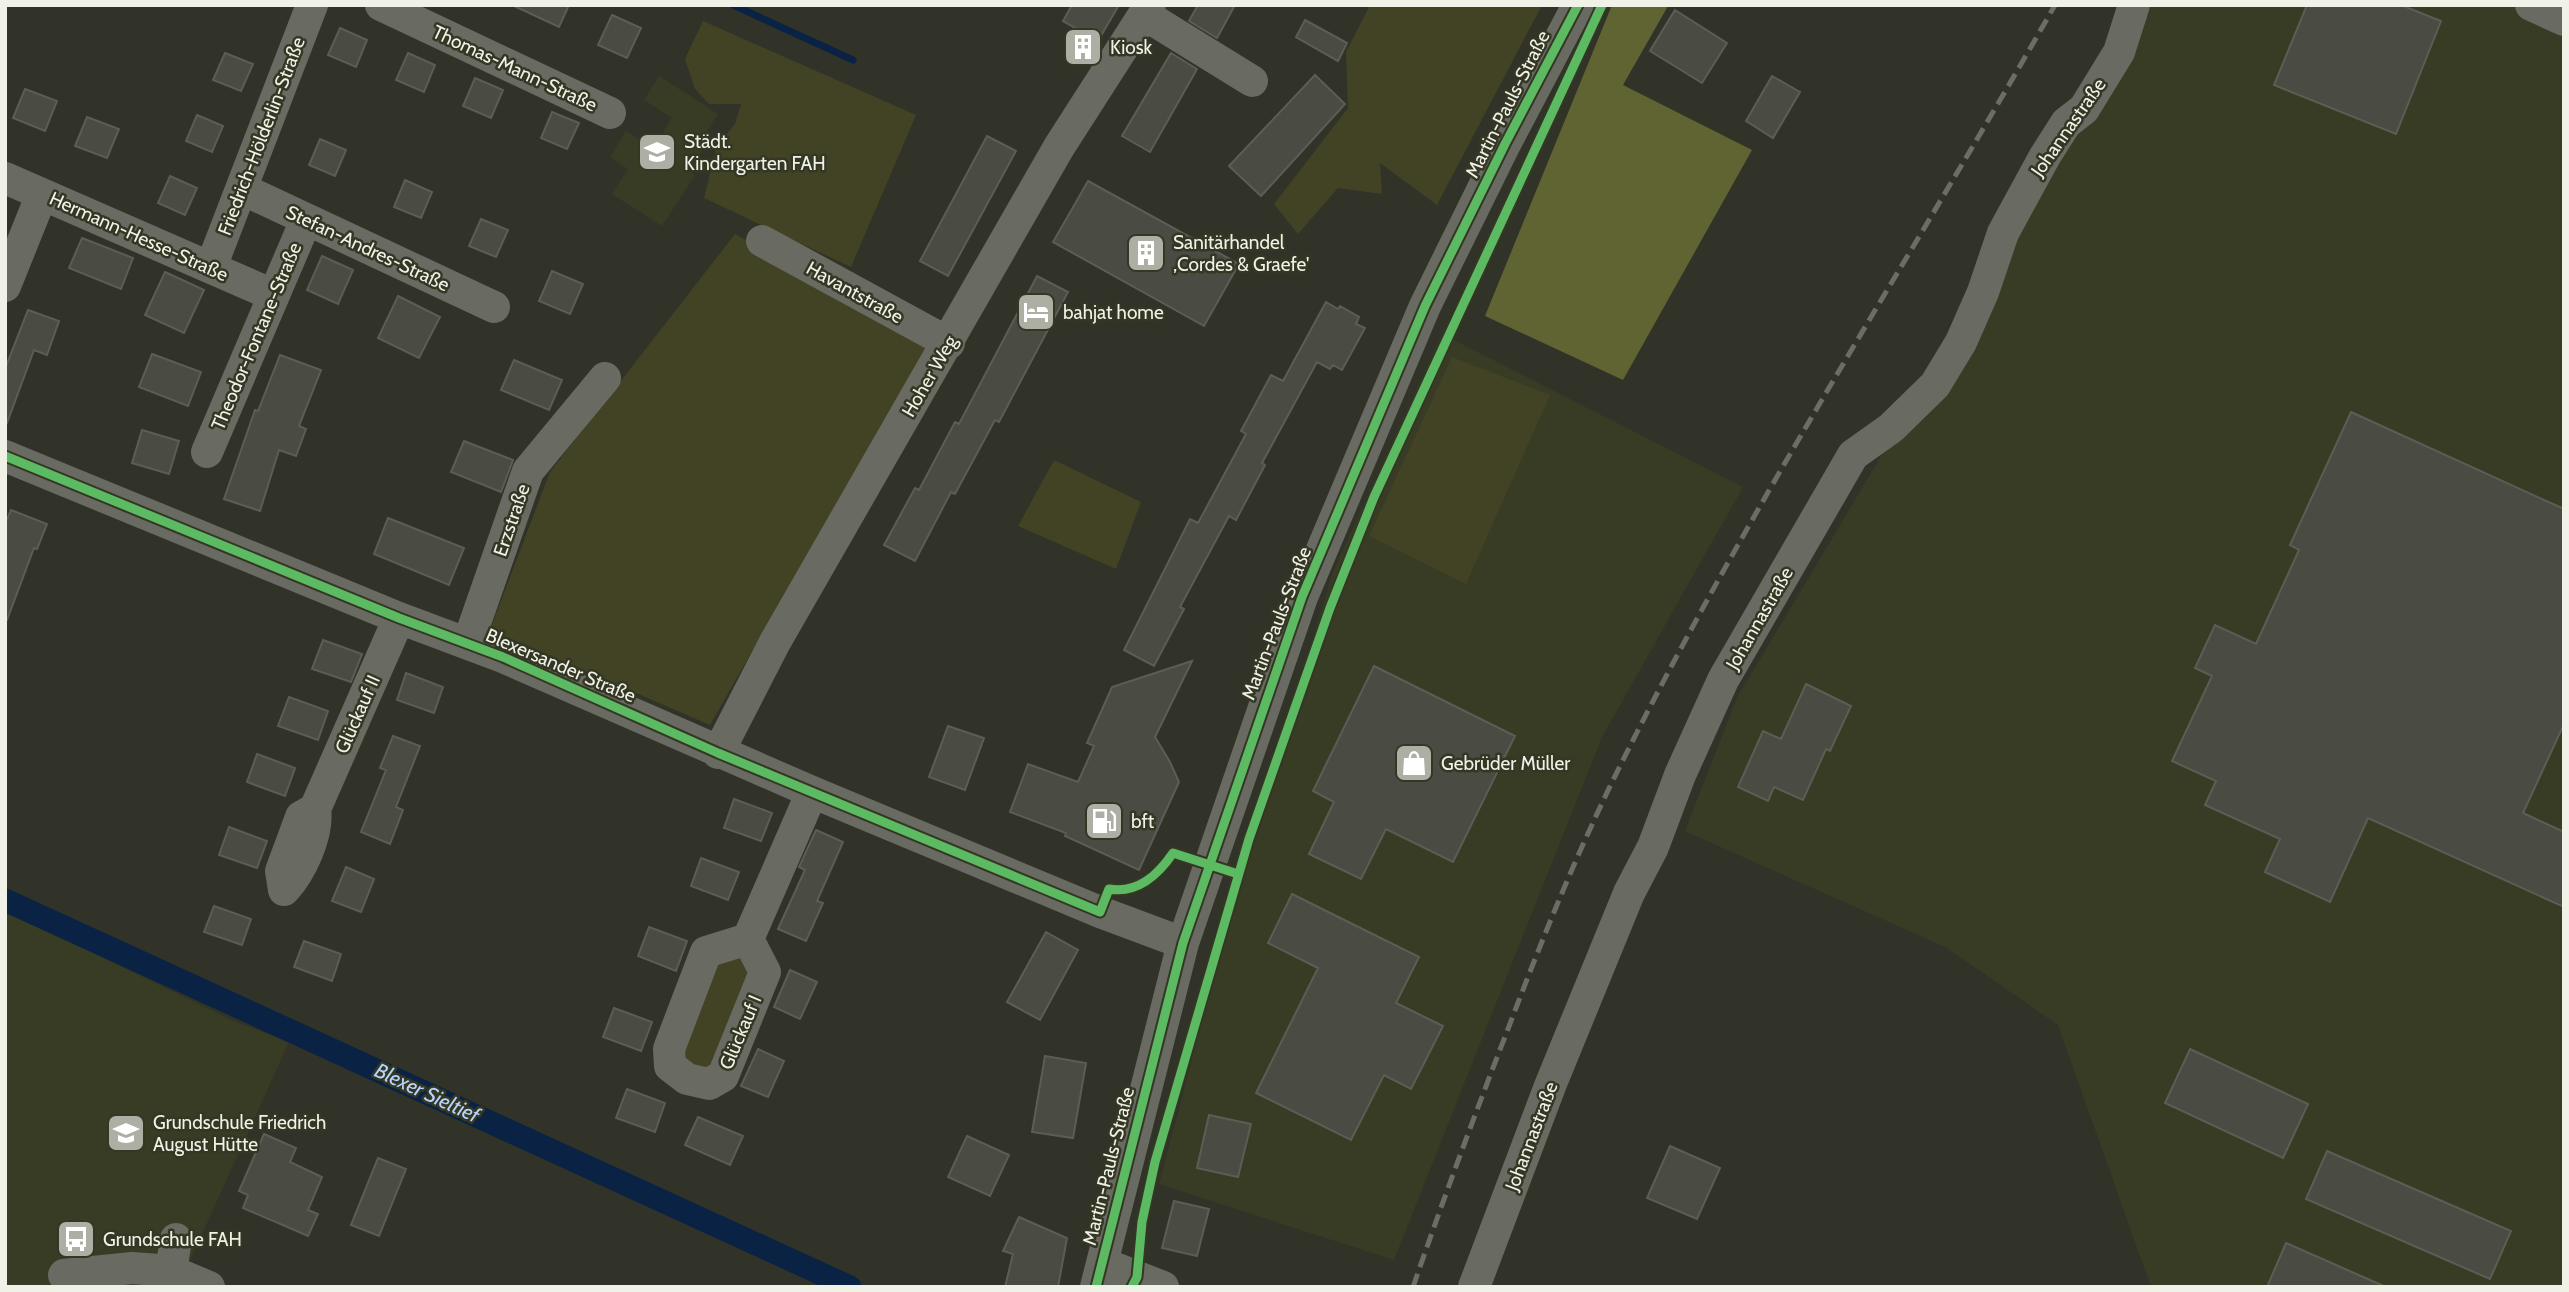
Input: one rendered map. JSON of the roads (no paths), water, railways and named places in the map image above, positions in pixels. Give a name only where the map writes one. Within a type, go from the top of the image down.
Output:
[{"type":"street","name":"Friedrich-Hölderlin-Straße","points":[[211,267],[312,5]]},
{"type":"street","name":"Thomas-Mann-Straße","points":[[381,5],[610,113]]},
{"type":"street","name":"Martin-Pauls-Straße","points":[[1099,1275],[1183,943],[1302,597],[1425,306],[1578,5]]},
{"type":"street","name":"Johannastraße","points":[[1474,1287],[1549,1086],[1629,893],[1654,847],[1681,775],[1723,680],[1853,455],[1891,428],[1935,385],[1961,342],[1983,292],[2003,233],[2066,123],[2084,109],[2119,52],[2134,5]]},
{"type":"street","points":[[2531,5],[2564,20]]},
{"type":"street","points":[[1148,10],[1252,81]]},
{"type":"street","name":"Hoher Weg","points":[[718,752],[775,642],[1059,147],[1148,10]]},
{"type":"street","name":"Hermann-Hesse-Straße","points":[[5,178],[273,295]]},
{"type":"street","name":"Stefan-Andres-Straße","points":[[242,189],[494,307]]},
{"type":"street","points":[[5,286],[42,194]]},
{"type":"street","name":"Theodor-Fontane-Straße","points":[[207,452],[306,220]]},
{"type":"street","name":"Havantstraße","points":[[762,241],[948,343]]},
{"type":"street","name":"Erzstraße","points":[[468,643],[528,471],[605,378]]},
{"type":"street","name":"Blexersander Straße","points":[[5,456],[399,618],[468,643],[812,792],[1100,912],[1183,943]]},
{"type":"street","name":"Glückauf II","points":[[315,810],[399,618]]},
{"type":"street","points":[[748,939],[812,792]]},
{"type":"street","points":[[168,1279],[176,1239]]},
{"type":"street","points":[[64,1275],[132,1268],[209,1287]]},
{"type":"street","points":[[1099,1275],[1163,1287]]},
{"type":"waterway","points":[[733,5],[853,60]]},
{"type":"waterway","name":"Blexer Sieltief","points":[[5,900],[850,1287]]},
{"type":"railway","points":[[1413,1287],[1459,1157],[1534,962],[1575,862],[1621,764],[1671,667],[1777,476],[2055,5]]},
{"type":"place","name":"Kiosk","points":[[1083,47]]},
{"type":"place","name":"Städt. Kindergarten FAH","points":[[657,152]]},
{"type":"place","name":"Sanitärhandel ,Cordes & Graefe'","points":[[1146,253]]},
{"type":"place","name":"bahjat home","points":[[1036,312]]},
{"type":"place","name":"Gebrüder Müller","points":[[1414,763]]},
{"type":"place","name":"bft","points":[[1104,821]]},
{"type":"place","name":"Grundschule Friedrich August Hütte","points":[[126,1133]]},
{"type":"place","name":"Grundschule FAH","points":[[76,1239]]}]
